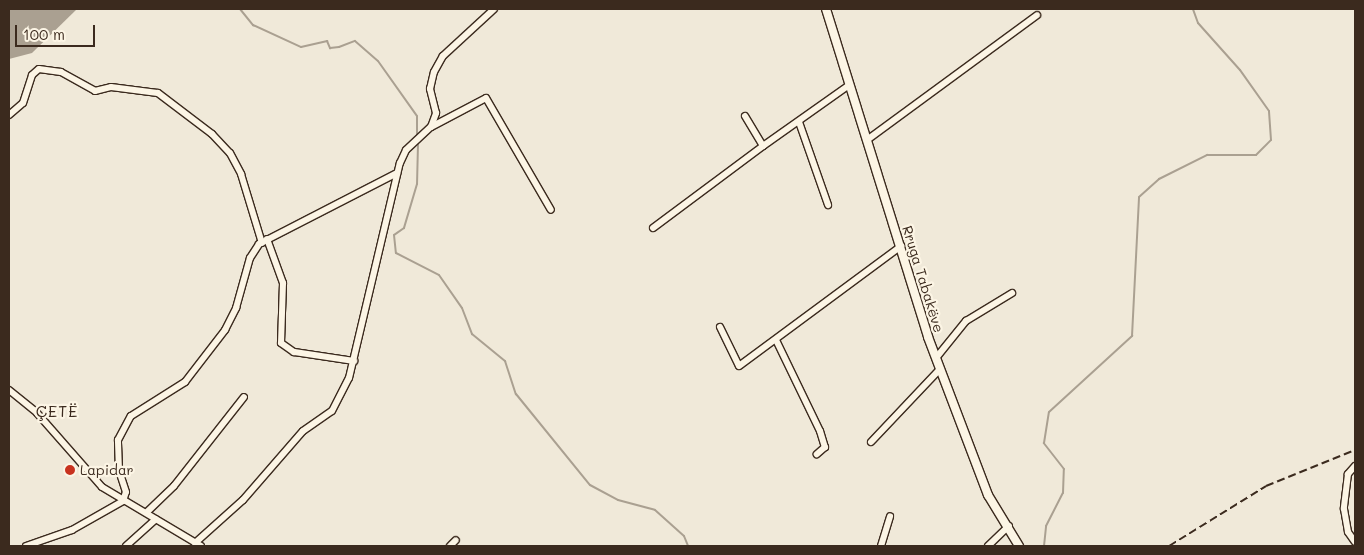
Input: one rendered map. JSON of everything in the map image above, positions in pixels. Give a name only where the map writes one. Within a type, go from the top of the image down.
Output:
[{"type":"street","points":[[431,127],[436,113],[430,88],[443,56],[494,9]]},
{"type":"street","name":"Rruga Tabakëve","points":[[826,9],[936,358],[988,495],[1019,546]]},
{"type":"street","points":[[867,140],[1037,16]]},
{"type":"street","points":[[9,115],[23,103],[32,75],[39,68],[61,72],[95,91],[111,87],[158,93],[212,134],[230,153],[241,174],[264,241],[283,283],[281,344],[294,352],[354,361]]},
{"type":"street","points":[[653,228],[849,85]]},
{"type":"street","points":[[9,390],[42,418],[90,476],[123,501],[147,512],[198,545],[243,500],[303,432],[332,411],[354,361],[397,174],[406,150],[431,127],[486,98],[551,210]]},
{"type":"street","points":[[745,116],[763,146]]},
{"type":"street","points":[[799,122],[828,205]]},
{"type":"street","points":[[26,546],[72,530],[123,501],[126,492],[116,455],[118,440],[131,416],[185,382],[225,330],[236,308],[250,258],[264,241],[397,174]]},
{"type":"street","points":[[720,327],[739,366],[901,246]]},
{"type":"street","points":[[936,358],[966,321],[1012,292]]},
{"type":"street","points":[[776,340],[820,432],[825,447],[817,454]]},
{"type":"street","points":[[871,442],[940,369]]},
{"type":"street","points":[[147,512],[174,486],[244,397]]},
{"type":"street","points":[[1355,466],[1348,474],[1344,509],[1348,532],[1355,542]]},
{"type":"street","points":[[881,546],[890,516]]},
{"type":"street","points":[[126,546],[156,519]]},
{"type":"street","points":[[988,546],[1008,526]]},
{"type":"street","points":[[450,546],[456,540]]},
{"type":"shaded area","points":[[9,9],[77,9],[32,53],[9,59]]},
{"type":"waterway","points":[[240,9],[253,25],[301,47],[327,41],[330,48],[355,41],[378,61],[417,116],[417,134]]},
{"type":"waterway","points":[[1044,546],[1046,526],[1063,493],[1064,469],[1044,443],[1049,412],[1132,336],[1139,197],[1159,179],[1207,155],[1256,155],[1271,140],[1269,111],[1240,70],[1198,23],[1193,9]]},
{"type":"waterway","points":[[418,144],[417,184],[404,228],[394,235],[396,253],[439,275],[462,308],[472,334],[505,361],[516,394],[590,485],[618,500],[655,510],[684,536],[688,546]]},
{"type":"railway","points":[[1169,546],[1266,486],[1355,450]]},
{"type":"place","name":"Lapidar","points":[[70,470]]},
{"type":"district","name":"ÇETË","points":[[57,411]]}]
